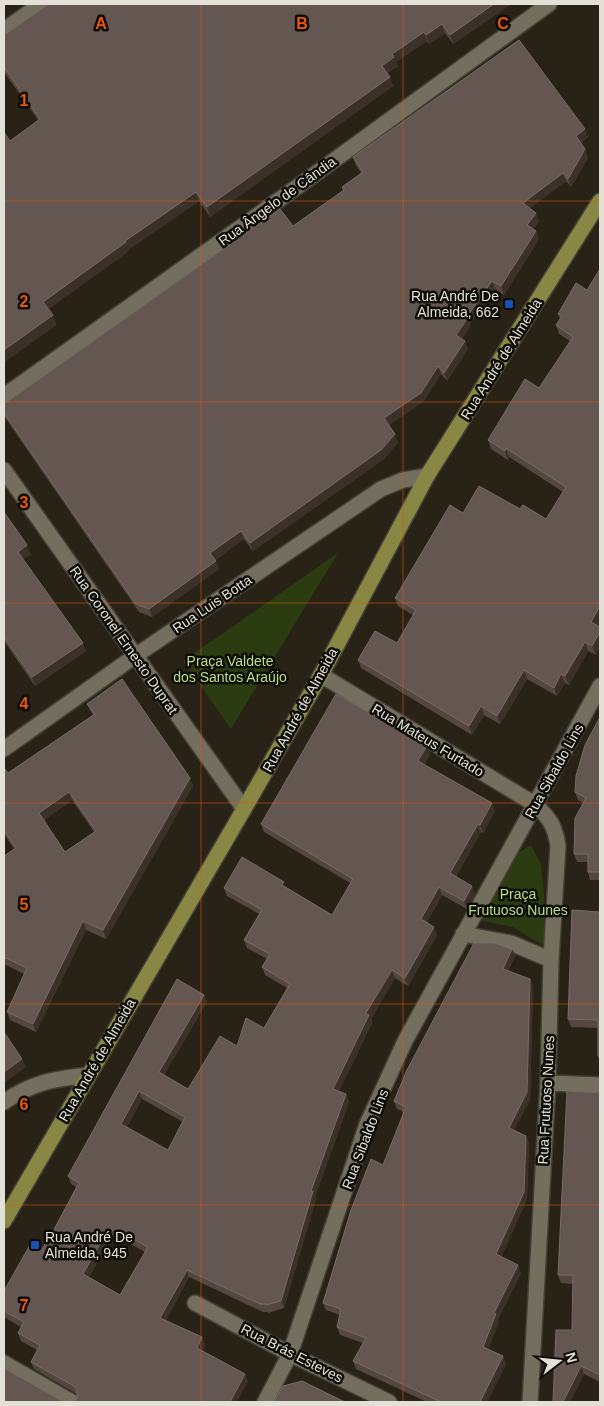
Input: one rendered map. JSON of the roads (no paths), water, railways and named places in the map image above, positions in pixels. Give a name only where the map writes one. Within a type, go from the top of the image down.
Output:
[{"type":"main road","name":"Rua André de Almeida","points":[[4,1221],[321,675],[427,476],[600,201]]},
{"type":"street","points":[[4,30],[41,4]]},
{"type":"street","name":"Rua Ângelo de Cândia","points":[[4,396],[549,4]]},
{"type":"street","name":"Rua Coronel Ernesto Duprat","points":[[4,470],[244,809]]},
{"type":"street","name":"Rua Luis Botta","points":[[4,749],[135,656],[381,489],[403,480],[427,476]]},
{"type":"street","name":"Rua Mateus Furtado","points":[[321,675],[536,805]]},
{"type":"street","name":"Rua Sibaldo Lins","points":[[265,1402],[290,1354],[367,1124],[405,1041],[600,686]]},
{"type":"street","name":"Rua Frutuoso Nunes","points":[[530,1402],[548,1083],[551,960],[558,846],[555,830],[547,816],[536,805]]},
{"type":"street","points":[[463,934],[511,943],[551,960]]},
{"type":"street","points":[[4,1102],[19,1092],[54,1079],[88,1076]]},
{"type":"street","points":[[548,1083],[600,1085]]},
{"type":"street","name":"Rua Brás Esteves","points":[[195,1303],[290,1354],[389,1402]]},
{"type":"street","points":[[4,1363],[72,1402]]},
{"type":"place","name":"Rua André De Almeida, 662","points":[[509,304]]},
{"type":"place","name":"Rua André De Almeida, 945","points":[[35,1245]]},
{"type":"park label","name":"Praça Valdete dos Santos Araújo","points":[[230,670]]},
{"type":"park label","name":"Praça Frutuoso Nunes","points":[[518,902]]}]
